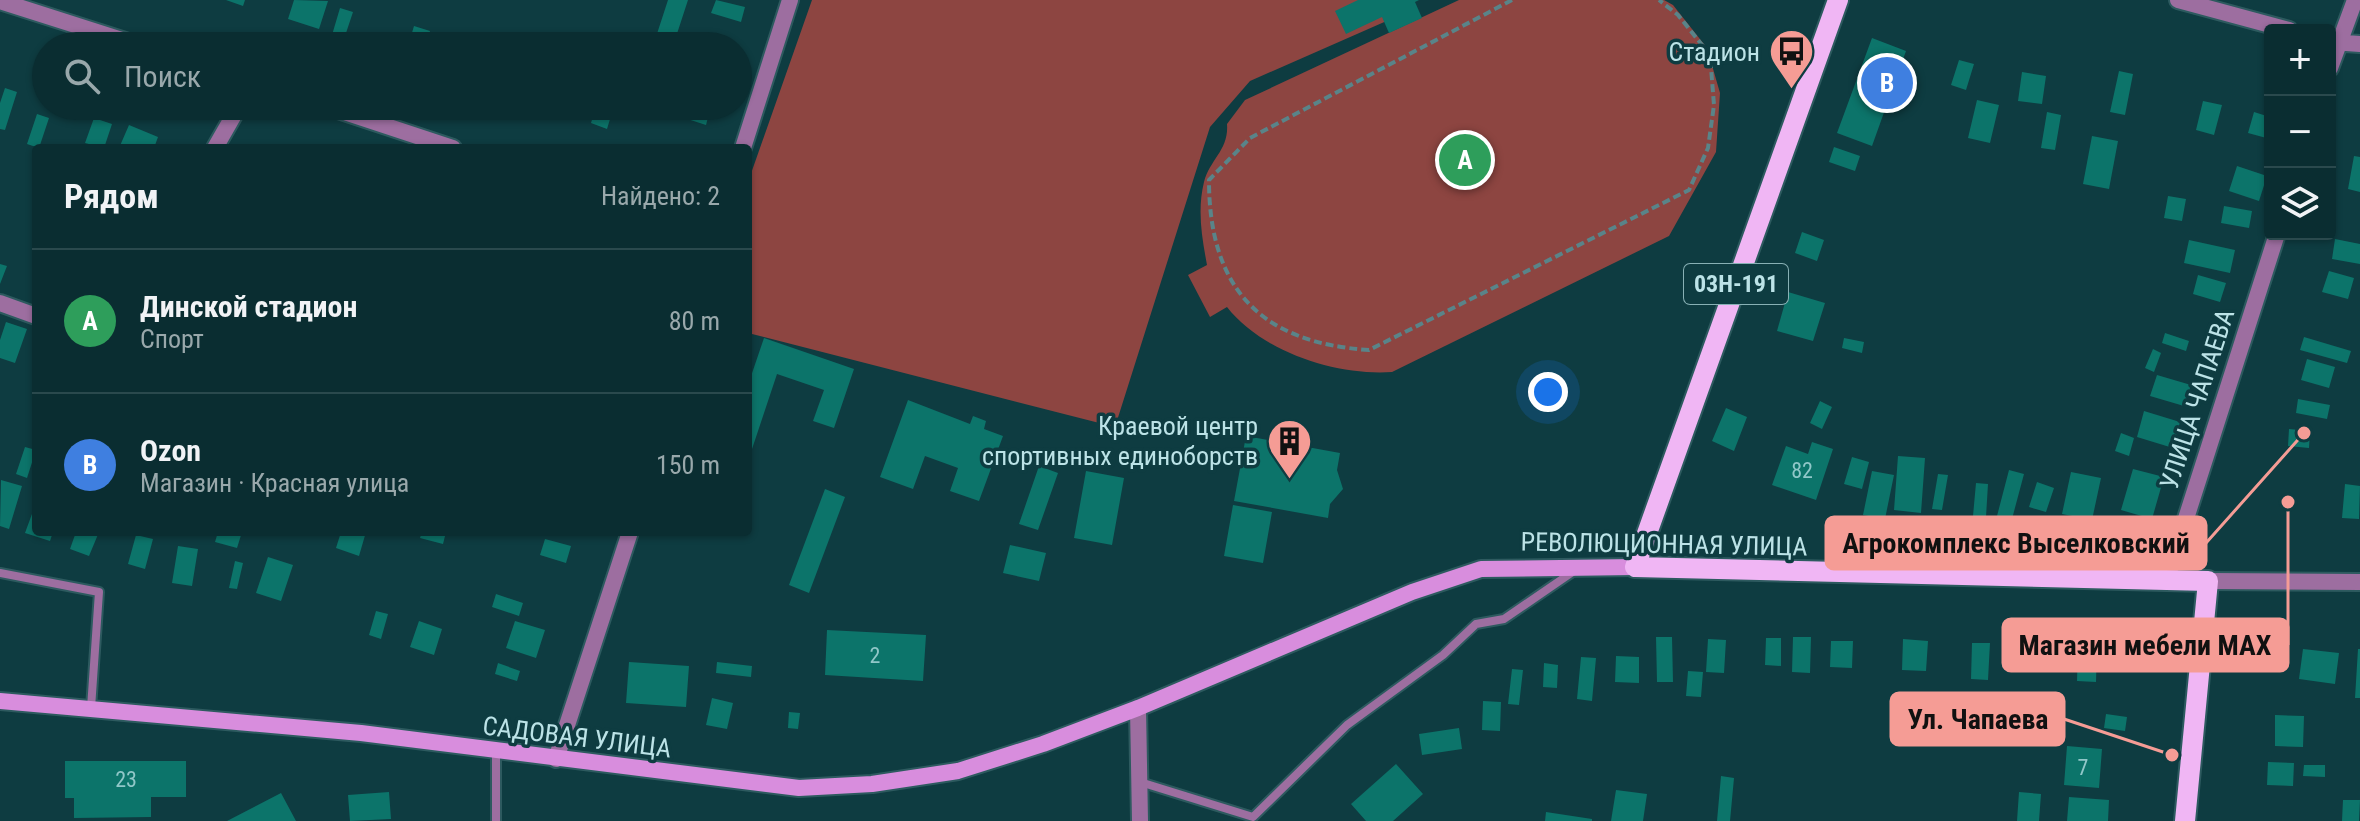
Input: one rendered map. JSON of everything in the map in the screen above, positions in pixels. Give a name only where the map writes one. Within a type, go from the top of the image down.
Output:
[{"type":"main road","name":"03Н-191","points":[[1635,567],[1838,0]]},
{"type":"main road","name":"РЕВОЛЮЦИОННАЯ УЛИЦА","points":[[1635,567],[2208,581]]},
{"type":"main road","points":[[2185,821],[2208,581]]},
{"type":"street","points":[[752,120],[790,0]]},
{"type":"street","points":[[2178,0],[2267,24]]},
{"type":"street","points":[[2336,38],[2355,0]]},
{"type":"street","points":[[0,1],[97,32]]},
{"type":"street","points":[[2336,42],[2360,44]]},
{"type":"street","points":[[217,144],[231,120]]},
{"type":"street","points":[[368,120],[441,144]]},
{"type":"street","points":[[744,144],[752,120]]},
{"type":"street","name":"УЛИЦА ЧАПАЕВА","points":[[2166,581],[2275,240]]},
{"type":"street","points":[[0,303],[32,315]]},
{"type":"street","points":[[556,759],[629,536]]},
{"type":"street","name":"РЕВОЛЮЦИОННАЯ УЛИЦА","points":[[1138,708],[1412,592],[1481,569],[1635,567]]},
{"type":"street","name":"РЕВОЛЮЦИОННАЯ УЛИЦА","points":[[2208,581],[2360,582]]},
{"type":"street","name":"САДОВАЯ УЛИЦА","points":[[0,701],[361,733],[799,788],[872,784],[958,771],[1138,708]]},
{"type":"street","points":[[1138,708],[1140,821]]},
{"type":"lane","points":[[1139,782],[1253,817],[1347,725],[1443,655],[1476,624],[1504,619],[1579,568]]},
{"type":"lane","points":[[0,573],[99,592],[91,708]]},
{"type":"lane","points":[[496,751],[496,821]]},
{"type":"path","points":[[1512,0],[1250,138],[1209,180],[1209,221],[1221,265],[1252,310],[1286,329],[1337,348],[1369,350],[1689,190],[1708,148],[1714,105],[1710,55],[1678,15],[1659,0]]},
{"type":"shaded area","points":[[812,0],[1401,0],[1407,12],[1250,81],[1210,127],[1115,427],[752,334],[752,171]]},
{"type":"shaded area","points":[[1459,0],[1664,0],[1673,5],[1707,48],[1720,93],[1716,152],[1669,236],[1392,372],[1348,370],[1302,358],[1260,337],[1227,307],[1210,317],[1188,275],[1207,265],[1201,213],[1204,182],[1225,141],[1227,124],[1245,100]]},
{"type":"building","points":[[226,0],[245,0],[243,6]]},
{"type":"building","points":[[294,0],[328,1],[319,29],[288,19]]},
{"type":"building","points":[[668,0],[688,0],[678,32],[658,32]]},
{"type":"building","points":[[716,0],[745,7],[741,22],[711,13]]},
{"type":"building","points":[[1358,0],[1419,0],[1415,2],[1422,18],[1389,33],[1382,17],[1346,34],[1335,11]]},
{"type":"building","points":[[340,8],[353,12],[346,32],[333,32]]},
{"type":"building","points":[[414,26],[430,31],[430,32],[412,32]]},
{"type":"building","points":[[1872,38],[1906,51],[1872,146],[1837,133]]},
{"type":"building","points":[[1959,60],[1974,64],[1966,90],[1951,85]]},
{"type":"building","points":[[2119,71],[2133,74],[2125,115],[2110,112]]},
{"type":"building","points":[[2022,72],[2046,76],[2042,104],[2018,101]]},
{"type":"building","points":[[5,88],[17,92],[5,130],[0,129],[0,103]]},
{"type":"building","points":[[1977,100],[1999,105],[1990,143],[1968,138]]},
{"type":"building","points":[[2203,101],[2222,105],[2214,135],[2196,130]]},
{"type":"building","points":[[2047,112],[2061,115],[2055,150],[2041,148]]},
{"type":"building","points":[[2254,112],[2264,115],[2264,137],[2248,133]]},
{"type":"building","points":[[35,120],[48,120],[40,144],[27,144]]},
{"type":"building","points":[[93,120],[112,124],[105,144],[85,143]]},
{"type":"building","points":[[592,120],[610,120],[607,129],[591,123]]},
{"type":"building","points":[[691,120],[707,120],[706,125]]},
{"type":"building","points":[[129,125],[158,137],[155,144],[121,144]]},
{"type":"building","points":[[2092,136],[2118,141],[2109,189],[2083,184]]},
{"type":"building","points":[[1834,147],[1860,156],[1855,171],[1829,162]]},
{"type":"building","points":[[2354,156],[2360,157],[2360,192],[2348,189]]},
{"type":"building","points":[[2237,166],[2264,175],[2259,201],[2229,191]]},
{"type":"building","points":[[2168,196],[2186,199],[2182,221],[2164,218]]},
{"type":"building","points":[[2224,206],[2252,211],[2249,228],[2221,223]]},
{"type":"building","points":[[1802,232],[1824,240],[1817,261],[1795,253]]},
{"type":"building","points":[[2336,239],[2360,244],[2360,264],[2332,259]]},
{"type":"building","points":[[2189,240],[2235,250],[2230,273],[2184,263]]},
{"type":"building","points":[[0,264],[7,266],[0,284]]},
{"type":"building","points":[[2329,271],[2354,278],[2348,299],[2322,292]]},
{"type":"building","points":[[2198,275],[2226,283],[2220,302],[2193,294]]},
{"type":"building","points":[[1788,292],[1825,303],[1813,341],[1777,331]]},
{"type":"building","points":[[6,322],[27,329],[15,363],[0,358],[0,340]]},
{"type":"building","points":[[2165,333],[2189,341],[2186,351],[2162,343]]},
{"type":"building","points":[[2304,337],[2351,351],[2347,363],[2300,350]]},
{"type":"building","points":[[764,338],[854,369],[834,428],[813,421],[824,390],[777,374],[752,449],[752,373]]},
{"type":"building","points":[[1844,338],[1864,342],[1862,353],[1842,348]]},
{"type":"building","points":[[2153,349],[2161,353],[2154,372],[2145,368]]},
{"type":"building","points":[[2307,359],[2335,367],[2329,388],[2301,380]]},
{"type":"building","points":[[2157,375],[2191,385],[2184,406],[2150,396]]},
{"type":"building","points":[[2298,399],[2330,405],[2327,419],[2296,413]]},
{"type":"building","points":[[908,400],[970,424],[973,416],[986,421],[984,429],[1003,436],[979,501],[950,491],[958,468],[925,456],[913,489],[880,477]]},
{"type":"building","points":[[1820,401],[1832,407],[1822,429],[1810,423]]},
{"type":"building","points":[[1726,408],[1747,417],[1734,451],[1712,441]]},
{"type":"building","points":[[2144,411],[2180,422],[2173,448],[2137,437]]},
{"type":"building","points":[[2289,429],[2310,431],[2309,448],[2288,446]]},
{"type":"building","points":[[2121,433],[2134,438],[2129,456],[2115,451]]},
{"type":"building","name":"Краевой центр спортивных единоборств","points":[[1246,436],[1340,453],[1337,470],[1343,489],[1330,504],[1328,518],[1234,501]]},
{"type":"building","points":[[1812,442],[1833,449],[1816,500],[1772,485],[1786,446],[1808,454]]},
{"type":"building","points":[[25,447],[32,449],[27,478],[16,474]]},
{"type":"building","points":[[1898,456],[1925,458],[1921,513],[1894,510]]},
{"type":"building","points":[[1852,457],[1869,462],[1862,489],[1844,484]]},
{"type":"building","points":[[1039,466],[1058,473],[1038,530],[1019,524]]},
{"type":"building","points":[[2133,469],[2164,477],[2152,519],[2121,510]]},
{"type":"building","points":[[2009,470],[2024,474],[2012,519],[1997,516]]},
{"type":"building","points":[[1086,471],[1124,478],[1112,545],[1074,538]]},
{"type":"building","points":[[1872,471],[1894,475],[1885,519],[1863,515]]},
{"type":"building","points":[[2071,472],[2101,478],[2092,520],[2062,514]]},
{"type":"building","points":[[1938,474],[1948,475],[1942,510],[1932,509]]},
{"type":"building","points":[[1,480],[22,486],[9,529],[0,526]]},
{"type":"building","points":[[2037,482],[2054,488],[2046,512],[2029,507]]},
{"type":"building","points":[[1976,483],[1988,484],[1986,517],[1973,516]]},
{"type":"building","points":[[2345,484],[2360,486],[2359,519],[2342,518]]},
{"type":"building","points":[[825,489],[845,497],[809,593],[789,585]]},
{"type":"building","points":[[1233,505],[1272,512],[1263,563],[1224,556]]},
{"type":"building","points":[[32,514],[32,535],[25,533]]},
{"type":"building","points":[[34,536],[52,536],[50,541]]},
{"type":"building","points":[[75,536],[97,536],[89,556],[70,549]]},
{"type":"building","points":[[136,536],[153,539],[145,569],[128,564]]},
{"type":"building","points":[[217,536],[241,536],[237,548],[215,542]]},
{"type":"building","points":[[340,536],[365,536],[359,556],[336,548]]},
{"type":"building","points":[[421,536],[445,536],[443,544]]},
{"type":"building","points":[[545,539],[571,546],[566,563],[540,555]]},
{"type":"building","points":[[1010,545],[1046,553],[1039,581],[1003,573]]},
{"type":"building","points":[[178,546],[198,549],[192,586],[172,583]]},
{"type":"building","points":[[268,557],[293,565],[281,601],[256,593]]},
{"type":"building","points":[[235,561],[243,563],[237,589],[229,588]]},
{"type":"building","points":[[496,594],[523,603],[519,616],[492,607]]},
{"type":"building","points":[[376,611],[388,614],[381,639],[369,635]]},
{"type":"building","points":[[419,621],[442,629],[434,655],[410,647]]},
{"type":"building","points":[[515,621],[545,630],[536,658],[506,648]]},
{"type":"building","points":[[827,630],[926,635],[923,681],[825,675]]},
{"type":"building","points":[[1656,637],[1672,637],[1673,682],[1657,682]]},
{"type":"building","points":[[1793,637],[1811,637],[1810,673],[1792,672]]},
{"type":"building","points":[[1766,638],[1781,638],[1781,666],[1765,665]]},
{"type":"building","points":[[1708,639],[1726,640],[1724,673],[1706,672]]},
{"type":"building","points":[[1903,639],[1928,641],[1926,671],[1902,670]]},
{"type":"building","points":[[1831,641],[1853,641],[1852,668],[1830,667]]},
{"type":"building","points":[[1972,643],[1990,643],[1988,680],[1971,679]]},
{"type":"building","points":[[2078,645],[2097,645],[2096,682],[2077,681]]},
{"type":"building","points":[[2303,649],[2339,653],[2335,684],[2299,679]]},
{"type":"building","points":[[2358,649],[2360,698],[2355,698]]},
{"type":"building","points":[[1616,656],[1639,657],[1639,683],[1615,682]]},
{"type":"building","points":[[1581,657],[1596,658],[1592,701],[1577,699]]},
{"type":"building","points":[[629,662],[689,666],[686,707],[626,703]]},
{"type":"building","points":[[717,662],[752,666],[751,677],[716,673]]},
{"type":"building","points":[[498,663],[520,671],[517,681],[495,674]]},
{"type":"building","points":[[1544,663],[1558,665],[1557,688],[1543,687]]},
{"type":"building","points":[[1512,669],[1523,670],[1519,705],[1508,704]]},
{"type":"building","points":[[1688,671],[1703,672],[1701,697],[1686,696]]},
{"type":"building","points":[[712,698],[733,703],[727,729],[706,725]]},
{"type":"building","points":[[1483,701],[1501,702],[1500,731],[1482,730]]},
{"type":"building","points":[[789,712],[800,713],[798,729],[788,728]]},
{"type":"building","points":[[2106,714],[2127,717],[2125,731],[2104,728]]},
{"type":"building","points":[[2275,715],[2304,716],[2303,747],[2275,746]]},
{"type":"building","points":[[1459,728],[1462,749],[1422,755],[1419,734]]},
{"type":"building","points":[[2067,746],[2102,749],[2099,788],[2064,785]]},
{"type":"building","points":[[65,761],[186,761],[186,797],[151,797],[151,817],[74,818],[74,798],[65,798]]},
{"type":"building","points":[[2268,762],[2294,763],[2293,786],[2267,785]]},
{"type":"building","points":[[1396,764],[1423,794],[1393,821],[1366,821],[1351,804]]},
{"type":"building","points":[[2304,765],[2325,765],[2325,777],[2303,776]]},
{"type":"building","points":[[1721,776],[1734,778],[1730,821],[1717,821]]},
{"type":"building","points":[[1616,790],[1647,794],[1643,821],[1611,821]]},
{"type":"building","points":[[389,792],[391,819],[350,821],[348,795]]},
{"type":"building","points":[[2019,792],[2041,794],[2039,821],[2017,821]]},
{"type":"building","points":[[281,793],[296,821],[227,821]]},
{"type":"building","points":[[2069,797],[2109,800],[2108,821],[2067,821]]},
{"type":"building","points":[[2343,800],[2360,800],[2359,821],[2342,821]]},
{"type":"building","points":[[1546,812],[1592,819],[1592,821],[1545,821]]},
{"type":"place","name":"Ozon","points":[[1887,83]]},
{"type":"place","name":"Стадион","points":[[1791,91]]},
{"type":"place","name":"Динской стадион","points":[[1465,160]]},
{"type":"place","name":"Агрокомплекс Выселковский","points":[[2304,433]]},
{"type":"place","name":"Краевой центр спортивных единоборств","points":[[1289,480]]},
{"type":"place","name":"Магазин мебели MAX","points":[[2288,502]]},
{"type":"place","name":"Ул. Чапаева","points":[[2172,755]]}]
